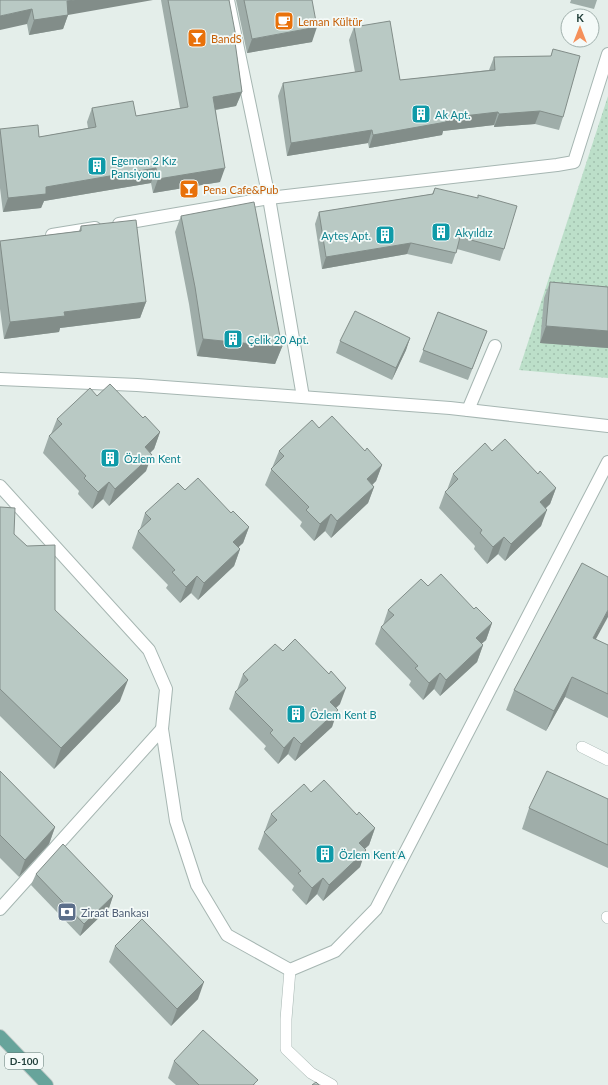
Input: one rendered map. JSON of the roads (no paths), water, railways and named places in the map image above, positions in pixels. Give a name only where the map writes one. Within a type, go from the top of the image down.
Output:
[{"type":"main road","name":"D-100","points":[[0,1036],[47,1085]]},
{"type":"street","points":[[228,0],[269,198],[303,397]]},
{"type":"street","points":[[38,238],[269,198],[574,162],[608,54]]},
{"type":"street","points":[[468,410],[495,346]]},
{"type":"street","points":[[0,379],[137,385],[303,397],[468,410],[608,426]]},
{"type":"street","points":[[0,486],[149,650],[166,689],[162,729],[176,821],[197,885],[227,935],[290,970],[335,951],[376,909],[608,462]]},
{"type":"street","points":[[0,909],[162,729]]},
{"type":"lane","points":[[582,747],[608,760]]},
{"type":"lane","points":[[290,970],[286,1019],[286,1049],[311,1073],[332,1085]]},
{"type":"place","name":"Leman Kültür","points":[[284,21]]},
{"type":"place","name":"BandS","points":[[197,38]]},
{"type":"place","name":"Ak Apt.","points":[[421,114]]},
{"type":"place","name":"Egemen 2 Kız Pansiyonu","points":[[97,166]]},
{"type":"place","name":"Pena Cafe&Pub","points":[[189,189]]},
{"type":"place","name":"Akyıldız","points":[[441,232]]},
{"type":"place","name":"Ayteş Apt.","points":[[385,235]]},
{"type":"place","name":"Çelik 20 Apt.","points":[[233,339]]},
{"type":"place","name":"Özlem Kent","points":[[110,458]]},
{"type":"place","name":"Özlem Kent B","points":[[296,714]]},
{"type":"place","name":"Özlem Kent A","points":[[325,854]]},
{"type":"place","name":"Ziraat Bankası","points":[[67,912]]}]
